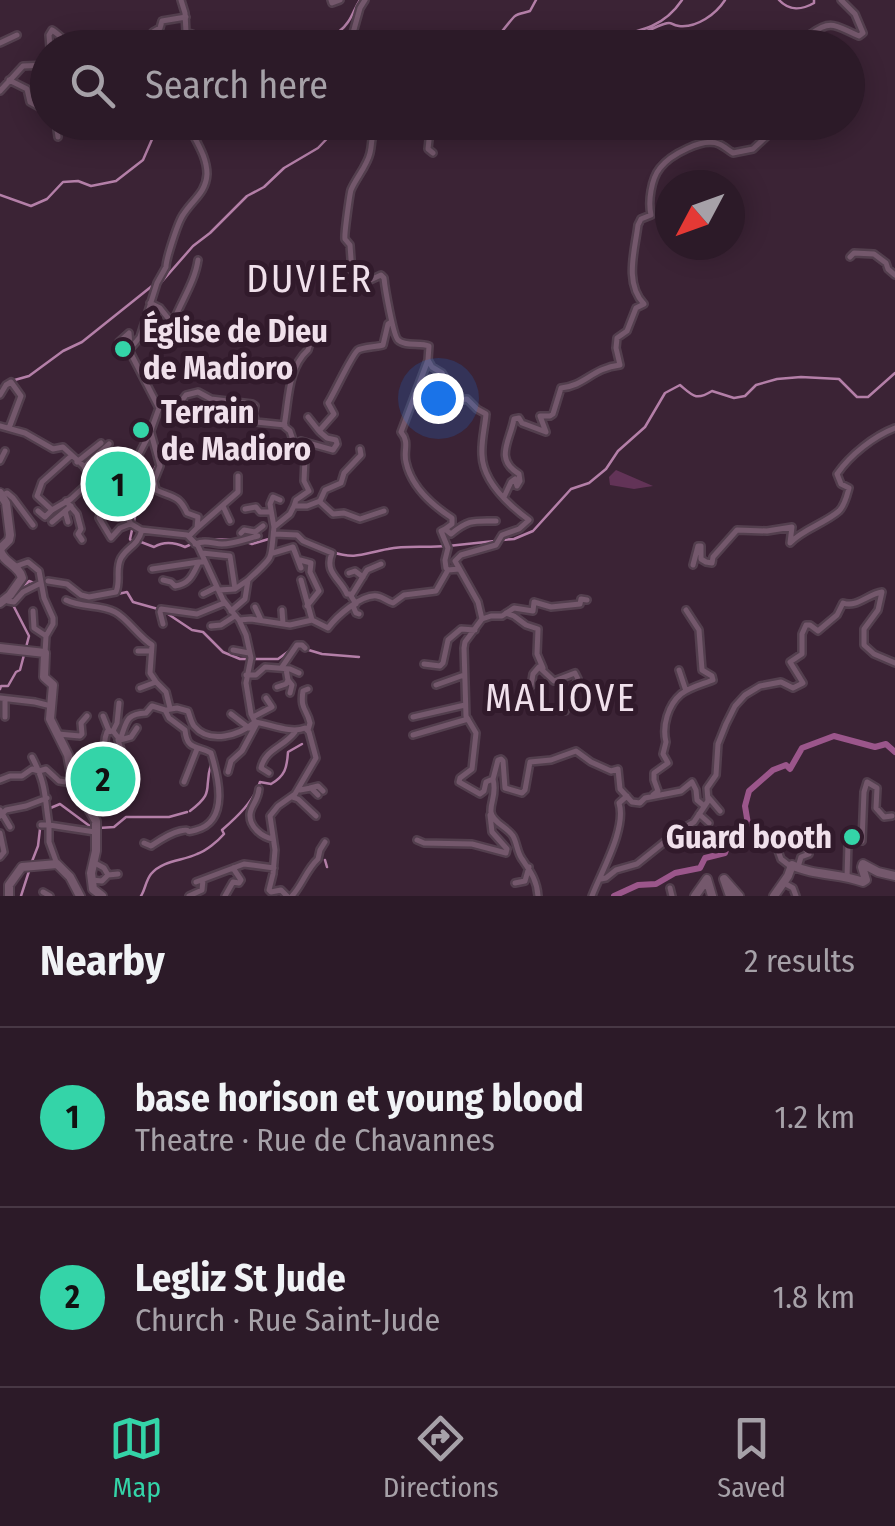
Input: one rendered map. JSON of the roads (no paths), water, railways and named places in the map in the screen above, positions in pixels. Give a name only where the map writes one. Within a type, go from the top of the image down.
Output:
[{"type":"street","points":[[181,0],[186,30]]},
{"type":"street","points":[[331,0],[340,0]]},
{"type":"street","points":[[354,30],[365,0]]},
{"type":"street","points":[[841,0],[863,30]]},
{"type":"street","points":[[156,30],[162,21],[186,17]]},
{"type":"street","points":[[816,30],[833,24],[846,30]]},
{"type":"street","points":[[0,43],[18,35]]},
{"type":"street","points":[[0,91],[5,80],[23,66],[30,66]]},
{"type":"street","points":[[5,80],[27,89],[30,100]]},
{"type":"street","points":[[130,347],[140,336],[178,224],[204,189],[207,176],[195,140]]},
{"type":"street","points":[[370,140],[368,158],[350,193],[344,239],[350,245],[352,273],[368,281],[380,275],[384,278],[391,322],[400,342],[428,344],[428,360],[401,432],[406,439],[406,463],[413,478],[429,502],[452,518],[452,524],[440,533],[448,548],[444,564],[448,570]]},
{"type":"street","points":[[429,140],[428,150],[433,154]]},
{"type":"street","points":[[504,497],[511,482],[514,479],[517,486],[520,481],[518,472],[509,468],[505,454],[514,419],[546,432],[540,416],[553,414],[561,388],[572,388],[602,368],[620,366],[616,340],[627,331],[636,308],[644,304],[637,298],[632,270],[638,225],[650,216],[650,198],[658,170],[694,145],[718,143],[733,153],[753,149],[763,140]]},
{"type":"street","points":[[850,257],[854,253],[874,254],[895,275]]},
{"type":"street","points":[[174,320],[198,260]]},
{"type":"street","points":[[150,304],[158,306],[180,326],[194,331]]},
{"type":"street","points":[[319,431],[332,418],[329,402],[350,360],[358,350],[382,345],[391,322]]},
{"type":"street","points":[[48,581],[69,585],[90,596],[116,592],[121,559],[138,542],[135,527],[116,494],[122,476],[135,462],[150,433],[159,406],[130,356],[129,334],[120,342]]},
{"type":"street","points":[[296,446],[285,425],[290,380],[310,342]]},
{"type":"street","points":[[428,360],[444,375],[444,400],[467,399],[486,414],[482,460],[510,506],[529,521],[502,535],[493,546],[459,556],[456,561],[478,602],[482,618],[466,642],[465,705],[476,733],[472,770],[460,782],[480,794],[486,782],[493,779]]},
{"type":"street","points":[[0,395],[11,382],[21,396],[9,428]]},
{"type":"street","points":[[180,403],[186,394],[198,392],[211,400],[252,404],[256,422],[285,425]]},
{"type":"street","points":[[273,533],[290,514],[295,501],[309,492],[303,473],[305,459],[296,456],[296,446],[301,440],[335,449],[336,440],[327,438],[308,417]]},
{"type":"street","points":[[0,426],[53,449],[62,448],[84,468],[119,488]]},
{"type":"street","points":[[693,564],[698,546],[701,559],[712,562],[737,530],[792,527],[790,544],[796,536],[808,532],[840,510],[850,488],[840,484],[837,474],[859,452],[895,428]]},
{"type":"street","points":[[150,433],[160,466],[154,482],[156,490],[172,495],[182,502],[187,513],[198,517],[192,540]]},
{"type":"street","points":[[52,510],[37,496],[42,482],[74,459],[105,444],[84,468]]},
{"type":"street","points":[[294,506],[320,501],[326,490],[341,483],[344,473],[361,456],[360,449]]},
{"type":"street","points":[[0,461],[4,451]]},
{"type":"street","points":[[52,522],[65,512],[74,497],[100,478],[112,454]]},
{"type":"street","points":[[197,528],[238,491],[238,476]]},
{"type":"street","points":[[5,601],[22,578],[1,555],[0,550],[10,538],[6,503],[1,494],[11,496],[33,525]]},
{"type":"street","points":[[203,594],[218,588],[236,589],[265,566],[273,553],[272,498],[280,500]]},
{"type":"street","points":[[320,501],[333,514],[360,519],[384,511]]},
{"type":"street","points":[[122,505],[104,503],[98,518],[110,538],[120,528],[135,527],[226,544],[258,536]]},
{"type":"street","points":[[38,511],[45,516],[69,504]]},
{"type":"street","points":[[69,504],[79,518],[78,534],[82,540]]},
{"type":"street","points":[[223,506],[230,521]]},
{"type":"street","points":[[245,508],[271,512]]},
{"type":"street","points":[[65,512],[68,522]]},
{"type":"street","points":[[445,529],[451,534],[478,519],[496,522]]},
{"type":"street","points":[[241,534],[244,530],[255,532],[260,526],[273,533],[298,536],[332,552],[329,561],[335,580],[347,594],[352,594]]},
{"type":"street","points":[[95,534],[104,530]]},
{"type":"street","points":[[192,540],[224,603],[246,635],[251,658],[246,675],[255,720],[228,772]]},
{"type":"street","points":[[273,553],[292,546],[300,564],[312,564],[310,572],[319,591],[307,606]]},
{"type":"street","points":[[200,553],[230,556],[236,589]]},
{"type":"street","points":[[14,567],[25,562],[39,571],[53,618],[54,624],[46,636],[44,677],[53,686],[50,719],[68,755],[73,783],[93,815],[96,832],[91,880],[93,889],[102,896]]},
{"type":"street","points":[[172,573],[154,569],[202,562]]},
{"type":"street","points":[[163,580],[175,586],[183,584],[202,562]]},
{"type":"street","points":[[359,614],[352,594],[368,569],[380,564]]},
{"type":"street","points":[[448,570],[459,569]]},
{"type":"street","points":[[349,573],[356,570],[362,577]]},
{"type":"street","points":[[235,616],[294,625],[312,620],[328,628],[338,614],[373,596],[393,603],[404,595],[436,591],[448,570]]},
{"type":"street","points":[[211,626],[222,625],[235,616],[245,599],[248,580]]},
{"type":"street","points":[[301,580],[312,620]]},
{"type":"street","points":[[5,601],[15,601],[40,584]]},
{"type":"street","points":[[720,812],[709,798],[707,788],[716,774],[718,744],[731,712],[749,691],[760,686],[781,682],[793,688],[804,683],[790,662],[802,654],[806,625],[818,631],[843,604],[852,605],[882,592],[878,610],[864,628],[864,645],[895,663]]},
{"type":"street","points":[[66,600],[118,613],[152,645],[150,672],[166,692],[168,718],[185,730],[187,742],[211,753],[217,771],[220,801],[212,820],[203,827],[175,832],[152,846],[144,843]]},
{"type":"street","points":[[482,618],[502,616],[514,608],[533,611],[534,602],[551,607],[587,600]]},
{"type":"street","points":[[5,601],[13,613]]},
{"type":"street","points":[[163,624],[161,609],[197,614],[224,603]]},
{"type":"street","points":[[254,607],[261,620]]},
{"type":"street","points":[[282,610],[284,624]]},
{"type":"street","points":[[417,840],[472,844],[506,853],[508,849],[491,830],[493,779],[498,760],[502,759],[506,788],[522,793],[530,762],[576,751],[611,771],[618,769],[620,788],[635,804],[658,791],[654,773],[668,763],[663,754],[665,723],[686,692],[713,680],[702,670],[699,630],[686,610]]},
{"type":"street","points":[[33,611],[33,626],[46,636]]},
{"type":"street","points":[[506,613],[538,629],[536,654],[544,671]]},
{"type":"street","points":[[424,664],[442,665],[448,640],[460,629],[475,630]]},
{"type":"street","points":[[290,693],[292,685],[284,668],[297,645],[305,648]]},
{"type":"street","points":[[0,648],[45,653]]},
{"type":"street","points":[[233,650],[249,653]]},
{"type":"street","points":[[140,653],[151,652]]},
{"type":"street","points":[[246,675],[256,675],[265,667],[299,673]]},
{"type":"street","points":[[531,686],[539,667],[554,681],[575,673],[578,676],[566,711]]},
{"type":"street","points":[[680,670],[686,692]]},
{"type":"street","points":[[436,684],[464,675]]},
{"type":"street","points":[[277,687],[288,680]]},
{"type":"street","points":[[140,688],[156,682]]},
{"type":"street","points":[[306,687],[302,694],[303,710],[310,724],[308,730],[316,758],[292,798],[270,816],[274,868],[269,890],[281,890],[289,896],[304,883],[307,870],[318,860],[325,842]]},
{"type":"street","points":[[119,740],[132,714],[146,713],[152,706],[188,710],[194,726],[209,735],[235,735],[272,707],[266,698]]},
{"type":"street","points":[[4,717],[2,699],[52,706]]},
{"type":"street","points":[[70,769],[106,771],[103,744],[117,726],[119,703]]},
{"type":"street","points":[[413,717],[465,705]]},
{"type":"street","points":[[231,714],[248,728]]},
{"type":"street","points":[[58,734],[80,736],[81,723],[87,716]]},
{"type":"street","points":[[103,716],[119,740],[127,768]]},
{"type":"street","points":[[413,735],[468,719]]},
{"type":"street","points":[[255,720],[295,732]]},
{"type":"street","points":[[119,740],[131,737],[137,728]]},
{"type":"street","points":[[268,774],[260,768],[266,754],[302,728],[308,730]]},
{"type":"street","points":[[184,782],[197,749]]},
{"type":"street","points":[[32,758],[47,798],[45,825],[49,842],[57,864],[70,878],[78,896]]},
{"type":"street","points":[[0,780],[46,768],[59,781],[73,783]]},
{"type":"street","points":[[650,797],[681,791],[692,782],[697,800],[704,806]]},
{"type":"street","points":[[848,878],[848,843],[855,838],[862,841],[867,782],[877,788],[876,808],[884,817],[892,816]]},
{"type":"street","points":[[298,789],[318,786],[320,793]]},
{"type":"street","points":[[259,789],[250,820],[263,837],[272,839]]},
{"type":"street","points":[[592,896],[622,811],[620,803],[627,796]]},
{"type":"street","points":[[10,827],[1,813],[47,798]]},
{"type":"street","points":[[292,798],[316,816]]},
{"type":"street","points":[[601,879],[645,858],[694,822],[709,798]]},
{"type":"street","points":[[491,813],[510,832],[538,886],[538,896]]},
{"type":"street","points":[[699,814],[709,823]]},
{"type":"street","points":[[45,825],[96,832]]},
{"type":"street","points":[[685,828],[696,838]]},
{"type":"street","points":[[0,833],[2,854]]},
{"type":"street","points":[[796,837],[807,855]]},
{"type":"street","points":[[769,842],[775,842],[782,859],[807,872],[865,882],[863,864],[895,876]]},
{"type":"street","points":[[800,845],[807,855]]},
{"type":"street","points":[[774,896],[801,857],[807,855]]},
{"type":"street","points":[[94,862],[108,875]]},
{"type":"street","points":[[9,896],[9,885],[22,867],[57,864]]},
{"type":"street","points":[[189,896],[202,890],[199,881],[244,864],[274,868]]},
{"type":"street","points":[[515,883],[525,882],[528,867]]},
{"type":"street","points":[[224,896],[232,882],[241,880],[232,868]]},
{"type":"street","points":[[91,880],[102,881],[108,875],[118,874]]},
{"type":"street","points":[[695,896],[706,879],[710,881],[712,896]]},
{"type":"street","points":[[730,896],[724,880],[740,896]]},
{"type":"street","points":[[784,883],[793,888],[796,896]]},
{"type":"waterway","points":[[341,30],[360,0]]},
{"type":"waterway","points":[[503,30],[518,14],[530,11],[536,0]]},
{"type":"waterway","points":[[642,30],[660,22],[682,0]]},
{"type":"waterway","points":[[651,30],[667,23],[693,25],[711,15],[725,0]]},
{"type":"waterway","points":[[779,0],[796,8],[814,0]]},
{"type":"waterway","points":[[0,195],[31,206],[47,199],[63,182],[78,181],[91,186],[116,181],[143,160],[152,140]]},
{"type":"waterway","points":[[158,286],[193,246],[247,196],[326,140]]},
{"type":"waterway","points":[[11,381],[29,376],[82,342],[152,286]]},
{"type":"waterway","points":[[503,540],[533,531],[571,489],[589,483],[606,469],[618,451],[645,427],[665,393],[680,385],[695,396],[712,391],[734,398],[777,379],[839,379],[857,397],[868,397],[895,373]]},
{"type":"waterway","points":[[132,542],[139,499],[161,456],[163,441]]},
{"type":"waterway","points":[[244,541],[252,544],[279,536]]},
{"type":"waterway","points":[[136,545],[141,542],[154,547],[169,543],[185,547],[203,539],[236,540]]},
{"type":"waterway","points":[[448,546],[495,541]]},
{"type":"waterway","points":[[332,552],[354,556],[395,548],[446,546]]},
{"type":"waterway","points":[[22,590],[29,581],[34,583]]},
{"type":"waterway","points":[[113,595],[127,592],[133,602],[158,609]]},
{"type":"waterway","points":[[0,689],[8,686],[20,670],[29,636],[12,603]]},
{"type":"waterway","points":[[165,612],[192,630],[203,632],[223,652],[240,659],[278,659],[289,651]]},
{"type":"waterway","points":[[297,649],[359,657]]},
{"type":"waterway","points":[[614,896],[638,885],[656,884],[675,873],[700,868],[705,858],[725,853],[729,841],[748,824],[745,806],[749,791],[773,770],[786,765],[790,769],[802,748],[834,736],[875,747],[886,744],[895,752]]},
{"type":"waterway","points":[[141,896],[156,869],[200,853],[219,840],[224,834],[222,830],[249,802],[260,782],[271,784],[279,778],[286,767],[288,752],[302,744]]},
{"type":"waterway","points":[[190,811],[206,794],[211,764]]},
{"type":"waterway","points":[[48,809],[60,804],[91,827]]},
{"type":"waterway","points":[[99,828],[114,827],[126,817],[169,817],[187,812]]},
{"type":"waterway","points":[[31,864],[40,829]]},
{"type":"waterway","points":[[325,860],[327,867]]},
{"type":"waterway","points":[[21,896],[30,868]]},
{"type":"place","name":"Église de Dieu de Madioro","points":[[123,349]]},
{"type":"place","name":"Terrain de Madioro","points":[[141,430]]},
{"type":"place","name":"base horison et young blood","points":[[118,484]]},
{"type":"place","name":"Legliz St Jude","points":[[103,779]]},
{"type":"place","name":"Guard booth","points":[[852,837]]},
{"type":"district","name":"DUVIER","points":[[310,279]]},
{"type":"district","name":"MALIOVE","points":[[561,698]]}]
